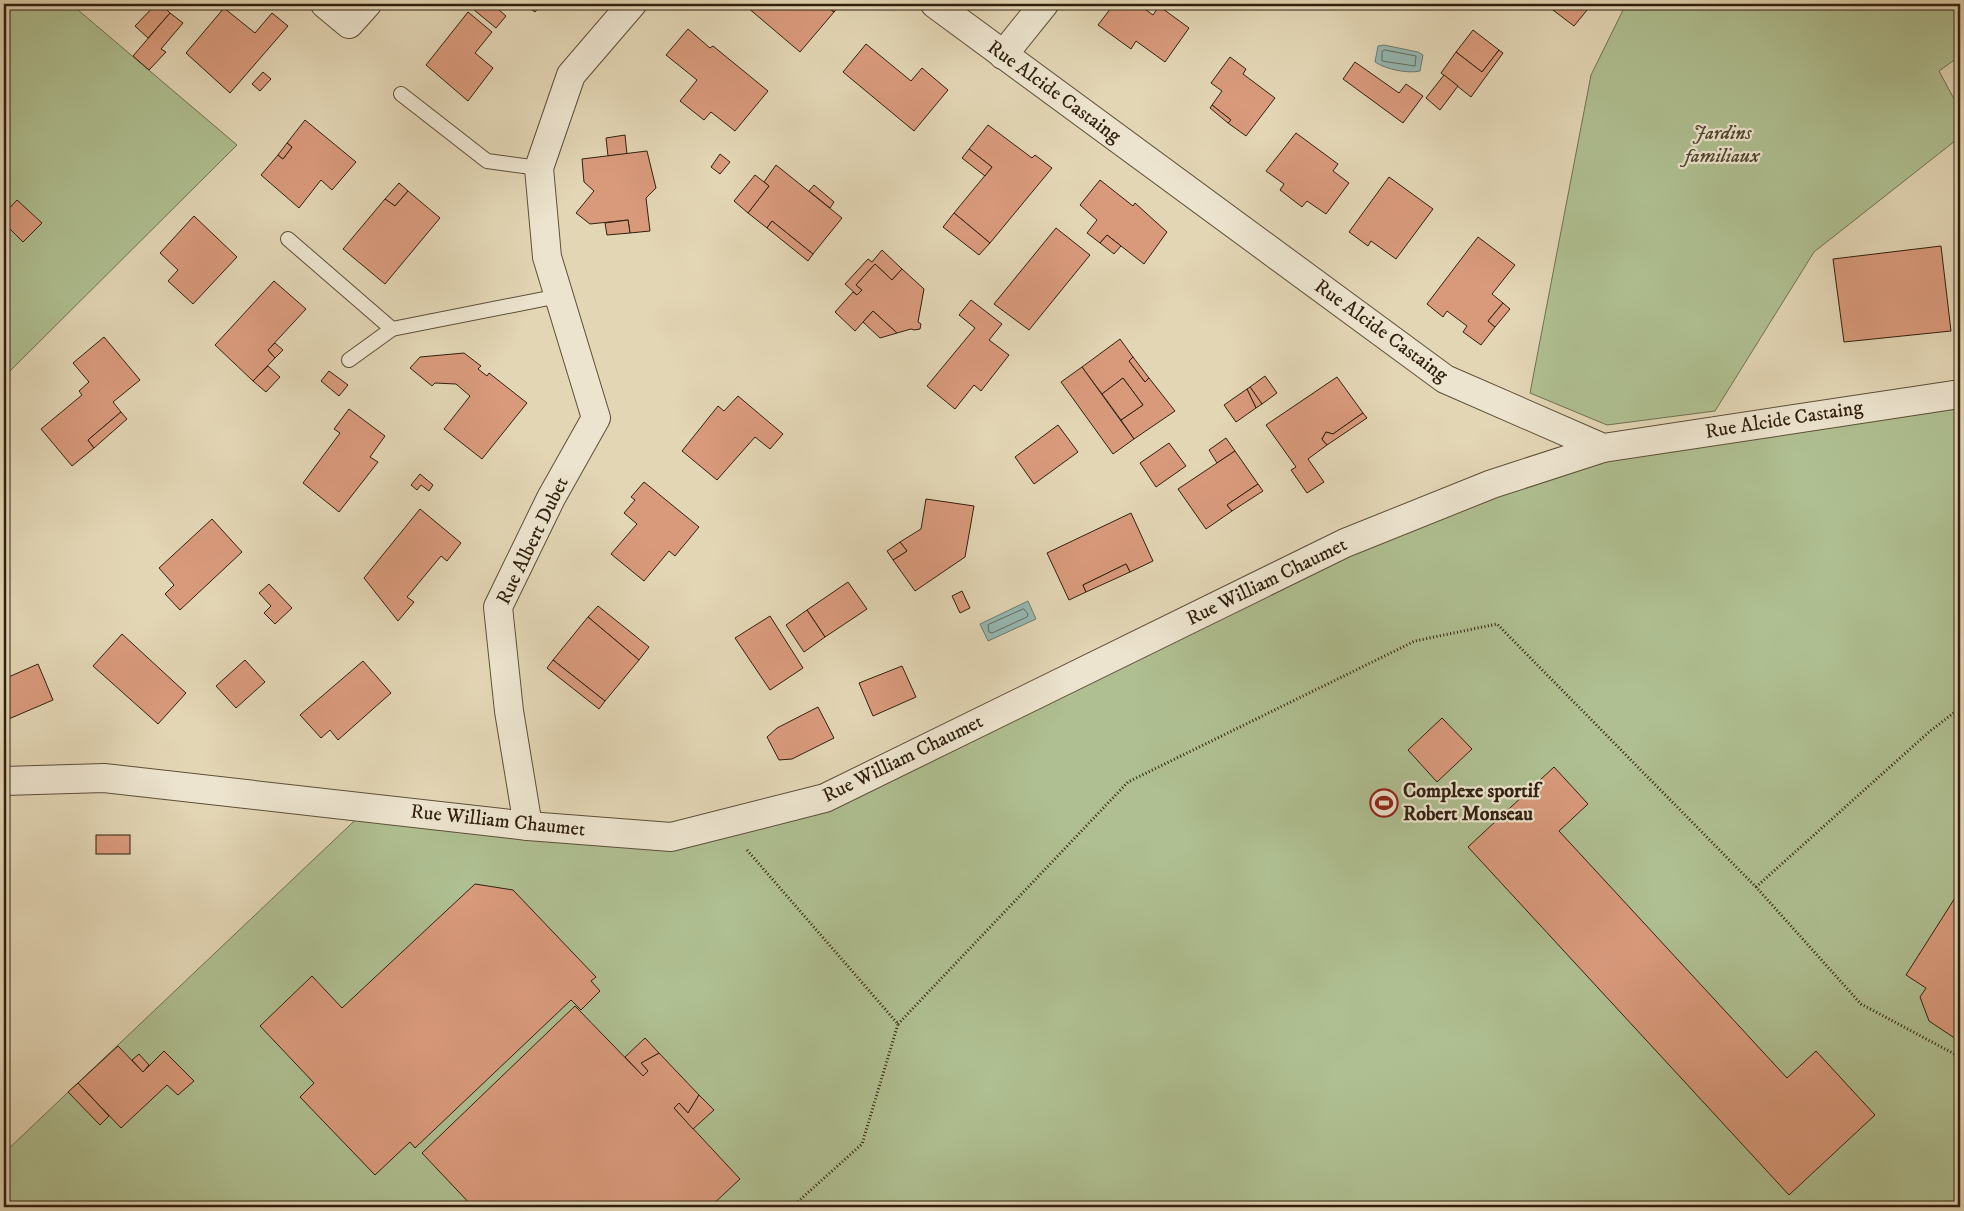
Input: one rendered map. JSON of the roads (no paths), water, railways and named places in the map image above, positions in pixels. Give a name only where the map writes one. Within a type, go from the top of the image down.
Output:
[{"type":"street","points":[[325,4],[349,24],[367,4]]},
{"type":"street","name":"Rue Albert Dubet","points":[[528,826],[509,711],[498,607],[551,498],[596,418],[547,257],[539,168],[571,74],[632,4]]},
{"type":"street","name":"Rue Alcide Castaing","points":[[935,4],[1445,379],[1603,448],[1960,394]]},
{"type":"street","points":[[1003,55],[1044,4]]},
{"type":"street","name":"Rue William Chaumet","points":[[4,781],[104,778],[528,826],[671,837],[825,798],[1345,543],[1492,484],[1603,448]]},
{"type":"lane","points":[[401,94],[487,161],[539,168]]},
{"type":"lane","points":[[288,239],[392,329]]},
{"type":"lane","points":[[349,360],[392,329],[559,296]]},
{"type":"water","points":[[1384,45],[1418,52],[1423,55],[1420,71],[1397,70],[1375,62],[1378,46]]},
{"type":"water","points":[[1028,601],[1036,619],[988,641],[980,624]]},
{"type":"place","name":"Complexe sportif Robert Monseau","points":[[1384,803]]},
{"type":"park label","name":"Jardins familiaux","points":[[1722,144]]}]
